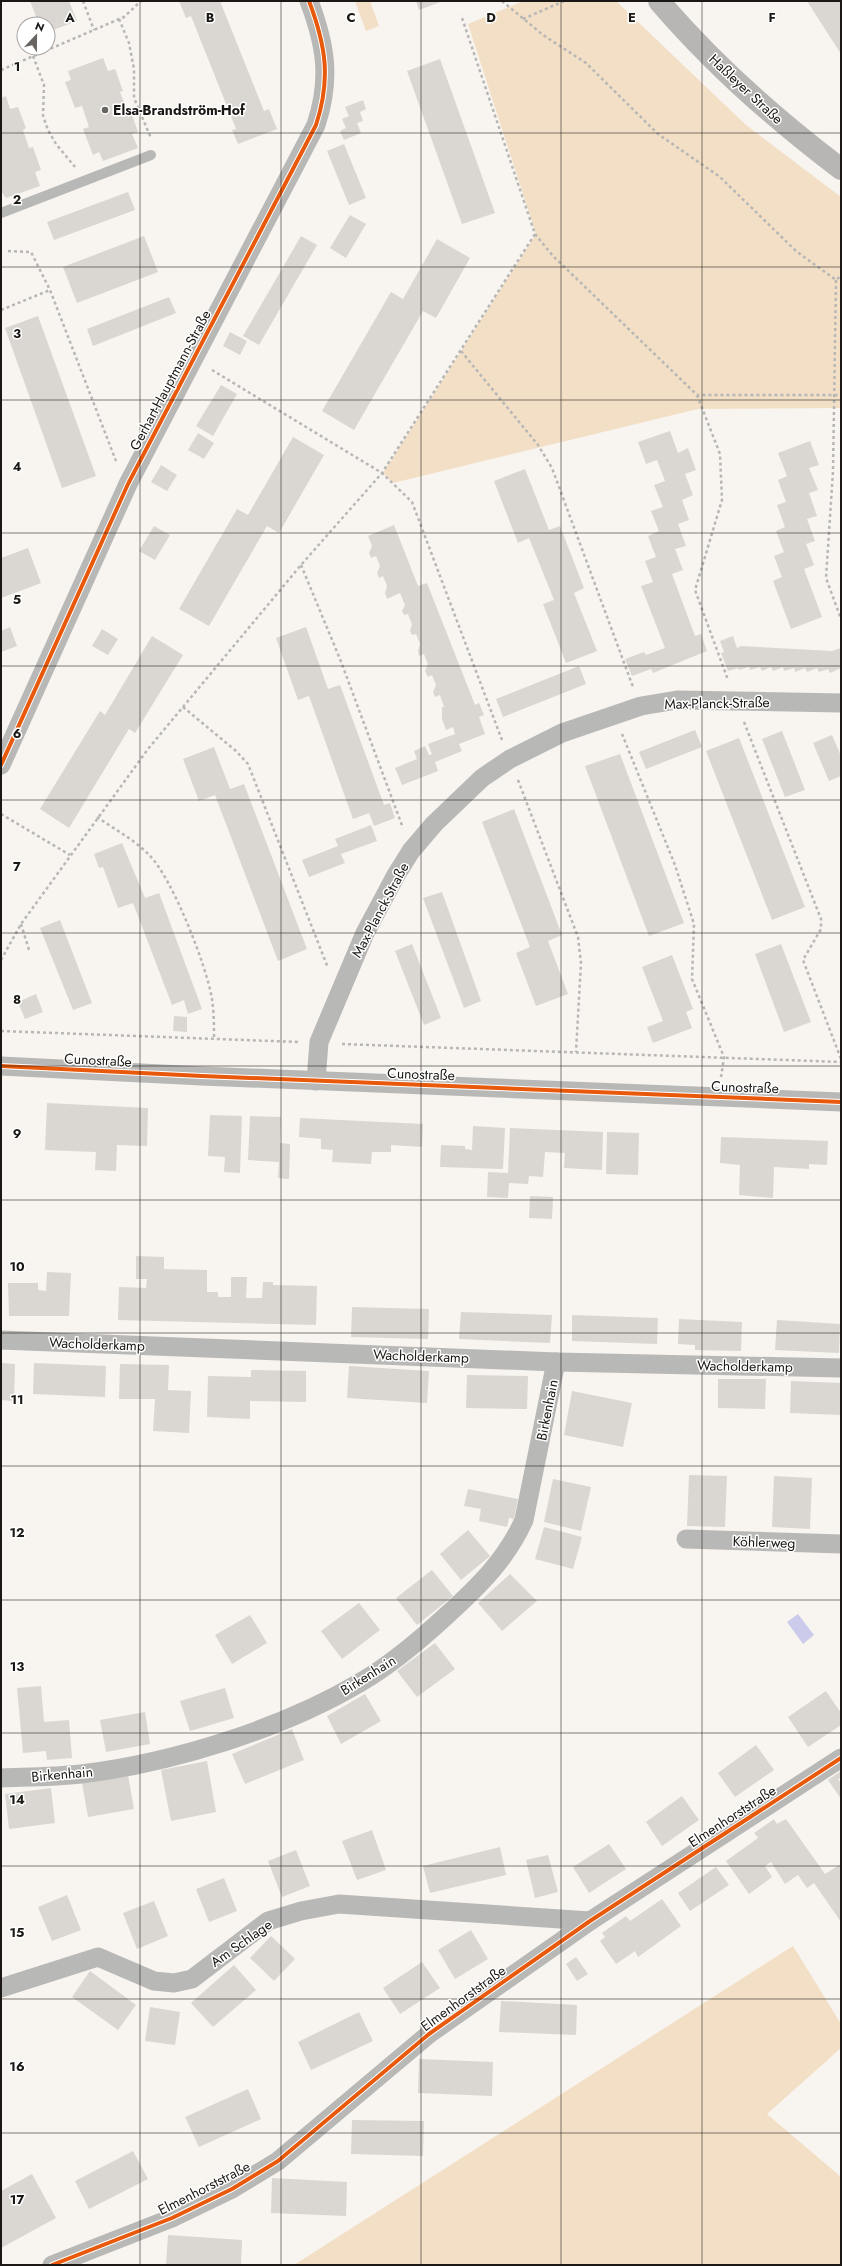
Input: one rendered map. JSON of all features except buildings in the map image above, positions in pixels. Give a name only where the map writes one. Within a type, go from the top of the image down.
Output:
[{"type":"main road","name":"Haßleyer Straße","points":[[658,1],[716,62],[786,126],[841,170]]},
{"type":"street","name":"Gerhart-Hauptmann-Straße","points":[[1,765],[134,473],[308,142],[321,110],[326,79],[323,41],[309,1]]},
{"type":"street","name":"Max-Planck-Straße","points":[[316,1081],[319,1042],[365,933],[396,875],[411,851],[482,778],[510,759],[562,732],[641,706],[677,700],[841,703]]},
{"type":"street","name":"Cunostraße","points":[[1,1066],[316,1081],[841,1102]]},
{"type":"street","name":"Wacholderkamp","points":[[1,1340],[556,1362],[841,1368]]},
{"type":"street","name":"Birkenhain","points":[[1,1778],[81,1774],[155,1760],[242,1735],[313,1707],[362,1682],[413,1646],[481,1584],[514,1543],[524,1520],[556,1362]]},
{"type":"street","name":"Köhlerweg","points":[[686,1539],[841,1544]]},
{"type":"street","name":"Elmenhorststraße","points":[[52,2265],[172,2218],[232,2189],[278,2161],[429,2034],[590,1921],[841,1758]]},
{"type":"street","name":"Am Schlage","points":[[1,1988],[98,1957],[154,1981],[174,1983],[192,1979],[268,1921],[301,1911],[339,1904],[590,1921]]},
{"type":"lane","points":[[1,213],[151,155]]},
{"type":"path","points":[[82,1],[94,30]]},
{"type":"path","points":[[56,46],[119,19],[141,1]]},
{"type":"path","points":[[502,1],[522,20],[586,63],[658,134],[720,177],[796,250],[836,280]]},
{"type":"path","points":[[522,20],[564,1]]},
{"type":"path","points":[[1,1031],[841,1061],[803,960],[821,929],[821,919],[694,590],[722,500],[720,454],[697,395],[553,256],[535,234],[461,15]]},
{"type":"path","points":[[119,19],[129,44],[134,69],[134,98],[153,144],[151,155]]},
{"type":"path","points":[[1,70],[33,56],[44,84],[44,116],[48,130],[56,144],[78,171],[83,182]]},
{"type":"path","points":[[1,960],[21,924],[97,817],[183,707],[301,565],[382,473],[535,234]]},
{"type":"path","points":[[8,251],[31,252],[50,290],[116,462],[134,473]]},
{"type":"path","points":[[836,280],[841,276]]},
{"type":"path","points":[[836,280],[833,471],[826,578],[841,618]]},
{"type":"path","points":[[1,310],[50,290]]},
{"type":"path","points":[[460,351],[538,445],[552,468],[620,654],[641,706]]},
{"type":"path","points":[[193,359],[382,473],[412,502],[578,937],[582,963],[576,1052]]},
{"type":"path","points":[[697,395],[841,395]]},
{"type":"path","points":[[301,565],[340,658],[411,851]]},
{"type":"path","points":[[183,707],[236,751],[248,764],[338,994]]},
{"type":"path","points":[[614,714],[675,865],[694,924],[692,979],[724,1057],[718,1097]]},
{"type":"path","points":[[1,814],[70,855]]},
{"type":"path","points":[[97,817],[149,854],[159,866],[171,889],[202,964],[212,1000],[214,1039]]},
{"type":"path","points":[[21,924],[29,950]]},
{"type":"shaded area","points":[[355,1],[370,1],[379,26],[366,31]]},
{"type":"shaded area","points":[[523,1],[616,1],[746,125],[841,197],[841,408],[698,409],[393,483],[383,473],[536,234],[468,24]]},
{"type":"shaded area","points":[[793,1946],[841,2024],[841,2048],[767,2114],[841,2177],[841,2265],[294,2265]]},
{"type":"water","points":[[798,1614],[814,1635],[803,1644],[787,1622]]},
{"type":"cycle path","points":[[1,765],[128,484],[316,125],[324,93],[325,77],[323,48],[309,1]]},
{"type":"cycle path","points":[[1,1066],[202,1076],[841,1102]]},
{"type":"cycle path","points":[[52,2265],[172,2218],[232,2189],[278,2161],[429,2034],[590,1921],[841,1758]]},
{"type":"place","name":"Elsa-Brandström-Hof","points":[[105,110]]}]
